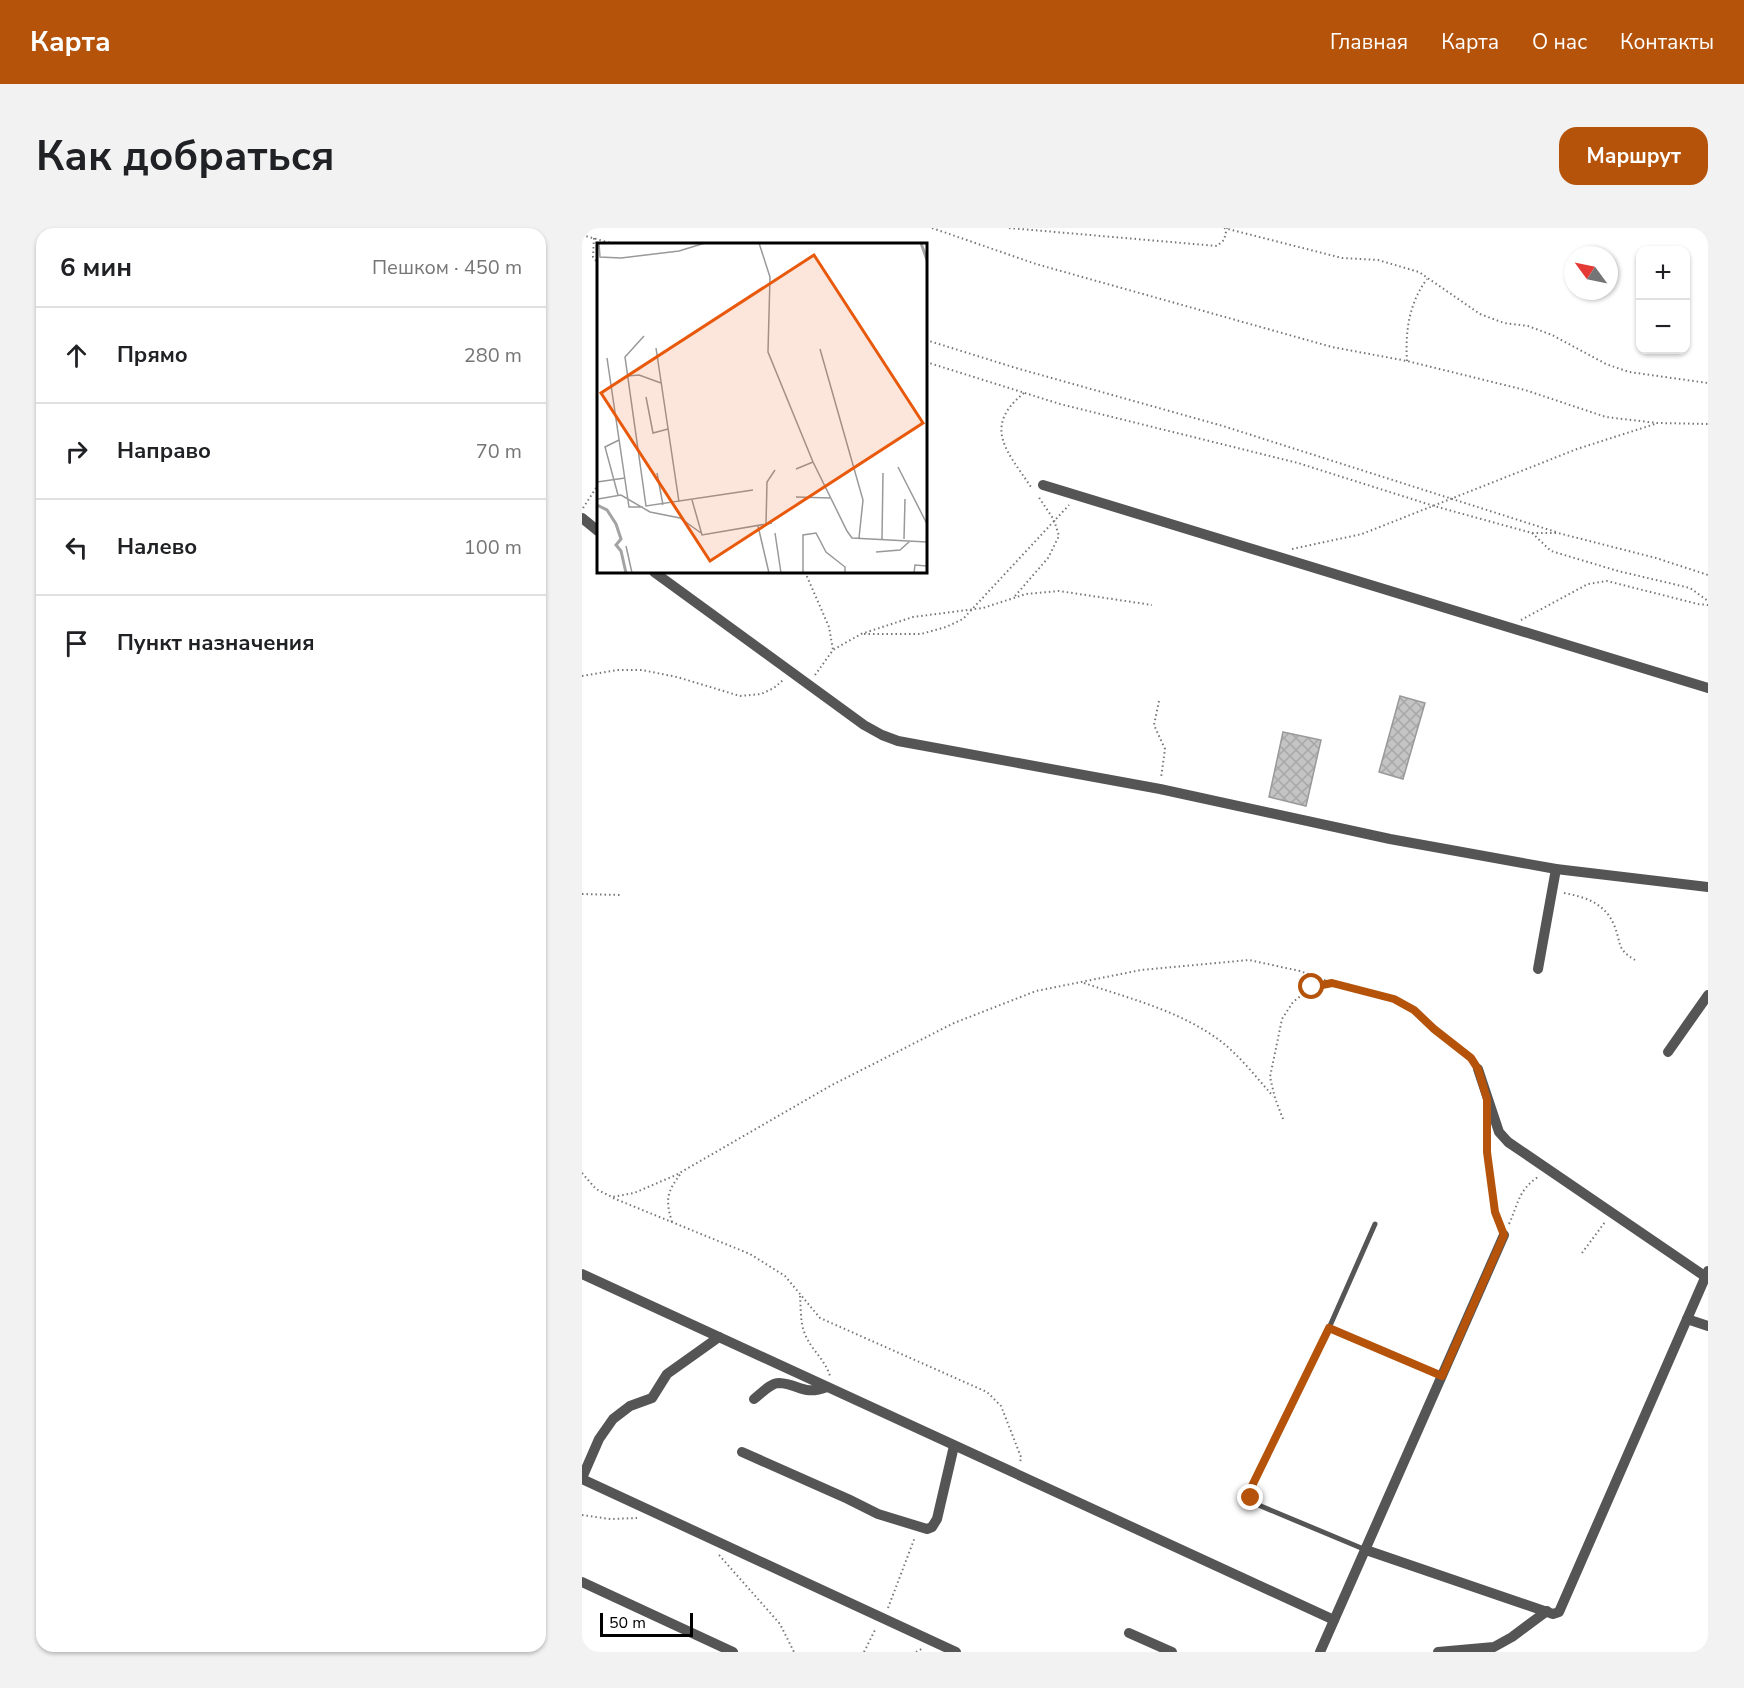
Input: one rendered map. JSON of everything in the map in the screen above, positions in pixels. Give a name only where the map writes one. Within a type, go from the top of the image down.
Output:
[{"type":"street","points":[[1043,484],[1708,688]]},
{"type":"street","points":[[582,518],[597,530]]},
{"type":"street","points":[[655,573],[864,725],[898,741],[1160,789],[1390,839],[1556,869],[1708,887]]},
{"type":"street","points":[[1538,969],[1556,869]]},
{"type":"street","points":[[1668,1052],[1708,995]]},
{"type":"street","points":[[1366,1550],[1553,1614],[1559,1612],[1707,1274],[1508,1142],[1499,1132],[1478,1069]]},
{"type":"street","points":[[1320,1652],[1504,1235]]},
{"type":"street","points":[[582,1274],[1334,1620]]},
{"type":"street","points":[[1687,1319],[1708,1326]]},
{"type":"street","points":[[719,1337],[666,1374],[652,1398],[630,1406],[613,1419],[598,1439],[582,1479],[956,1652]]},
{"type":"street","points":[[754,1399],[777,1383],[816,1391],[831,1389]]},
{"type":"street","points":[[742,1452],[848,1498],[878,1514],[927,1529],[932,1527],[937,1519],[954,1446]]},
{"type":"street","points":[[582,1582],[733,1652]]},
{"type":"street","points":[[1438,1652],[1494,1647],[1512,1637],[1546,1611]]},
{"type":"street","points":[[1129,1633],[1172,1652]]},
{"type":"lane","points":[[1366,1550],[1257,1504],[1251,1498],[1250,1490],[1329,1328],[1375,1224]]},
{"type":"lane","points":[[1329,1328],[1442,1376]]},
{"type":"path","points":[[932,228],[1047,268],[1332,347],[1407,361],[1525,390],[1606,417],[1658,423],[1708,424]]},
{"type":"path","points":[[1009,228],[1217,246],[1224,240],[1226,229],[1342,258],[1378,260],[1419,272],[1480,314],[1504,323],[1528,326],[1552,335],[1605,364],[1629,372],[1708,383]]},
{"type":"path","points":[[582,235],[611,243]]},
{"type":"path","points":[[594,238],[593,256],[597,262]]},
{"type":"path","points":[[1407,361],[1406,335],[1418,291],[1428,278]]},
{"type":"path","points":[[927,340],[1016,368],[1223,426],[1558,533],[1656,558],[1708,575]]},
{"type":"path","points":[[927,363],[1060,404],[1298,463],[1434,506],[1532,532],[1558,533]]},
{"type":"path","points":[[1013,598],[1048,558],[1059,536],[1054,520],[1005,450],[1001,427],[1005,412],[1025,392]]},
{"type":"path","points":[[1292,549],[1362,534],[1577,449],[1658,423]]},
{"type":"path","points":[[582,509],[597,486]]},
{"type":"path","points":[[861,634],[921,634],[963,620],[1054,520],[1079,496]]},
{"type":"path","points":[[1532,532],[1551,551],[1618,571],[1690,588],[1708,603]]},
{"type":"path","points":[[805,573],[829,627],[833,650]]},
{"type":"path","points":[[1508,626],[1588,585],[1607,582],[1698,604],[1708,603]]},
{"type":"path","points":[[809,685],[833,650],[861,634],[913,617],[974,609],[1026,594],[1059,591],[1152,605]]},
{"type":"path","points":[[582,676],[617,670],[642,670],[677,677],[740,696],[761,694],[774,688],[791,672]]},
{"type":"path","points":[[1159,701],[1154,725],[1165,748],[1160,789]]},
{"type":"path","points":[[1552,891],[1585,897],[1598,904],[1609,914],[1615,925],[1618,942],[1624,953],[1635,960]]},
{"type":"path","points":[[582,894],[621,895]]},
{"type":"path","points":[[612,1197],[634,1193],[682,1171],[830,1086],[954,1023],[1036,991],[1141,970],[1249,960],[1300,971],[1332,983],[1394,999],[1414,1010],[1471,1058],[1478,1069]]},
{"type":"path","points":[[1082,982],[1162,1009],[1215,1037],[1275,1098]]},
{"type":"path","points":[[1283,1119],[1270,1077],[1282,1019],[1293,1002],[1312,987],[1332,983]]},
{"type":"path","points":[[1487,1131],[1487,1152],[1495,1212],[1504,1235]]},
{"type":"path","points":[[672,1222],[667,1205],[670,1188],[682,1171]]},
{"type":"path","points":[[582,1173],[596,1189],[612,1197],[750,1254],[785,1276],[820,1318],[987,1392],[1001,1406],[1021,1457],[1018,1475]]},
{"type":"path","points":[[1504,1235],[1514,1206],[1529,1182],[1538,1176],[1554,1173]]},
{"type":"path","points":[[1582,1253],[1612,1213]]},
{"type":"path","points":[[800,1294],[805,1335],[827,1366],[831,1389]]},
{"type":"path","points":[[582,1515],[610,1519],[641,1517]]},
{"type":"path","points":[[864,1652],[870,1636],[883,1618],[919,1528]]},
{"type":"path","points":[[708,1538],[720,1557],[780,1624],[794,1652]]},
{"type":"building","points":[[1400,696],[1425,703],[1403,779],[1379,772]]},
{"type":"building","points":[[1283,732],[1321,740],[1306,806],[1269,797]]},
{"type":"route","points":[[1251,1498],[1250,1490],[1329,1328],[1442,1376],[1504,1235],[1495,1212],[1487,1152],[1487,1099],[1478,1069],[1471,1058],[1414,1010],[1394,999],[1332,983],[1312,987]]}]
